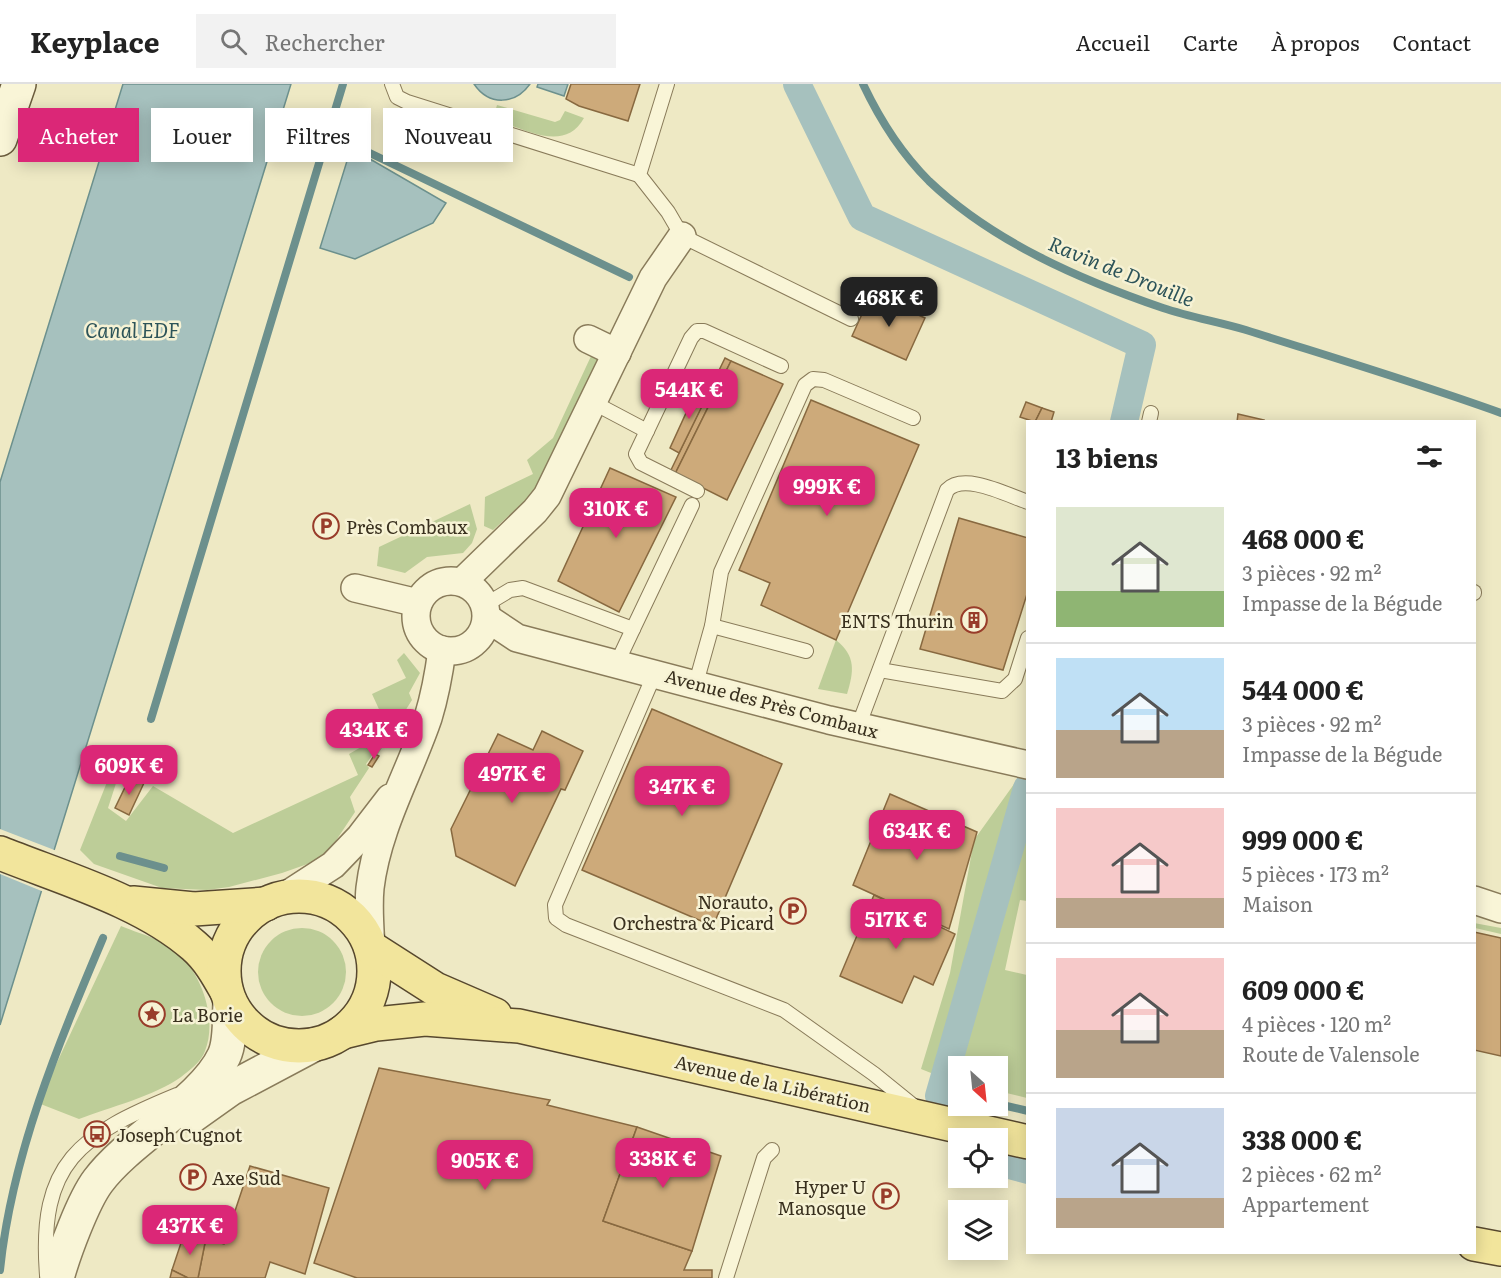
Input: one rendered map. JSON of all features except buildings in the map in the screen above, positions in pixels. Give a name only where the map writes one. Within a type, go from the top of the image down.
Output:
[{"type":"main road","points":[[0,853],[122,902],[174,931],[194,946],[215,971],[244,1023],[264,1038],[288,1046],[313,1045],[343,1032],[360,1016],[371,995],[375,972],[371,948],[360,927],[348,914],[328,902],[306,896],[194,909],[122,902]]},
{"type":"main road","points":[[228,996],[224,965],[231,940],[245,919],[274,901]]},
{"type":"main road","name":"Avenue de la Libération","points":[[371,948],[435,989],[519,1026]]},
{"type":"main road","name":"Avenue de la Libération","points":[[343,1032],[376,1024],[425,1019],[519,1026],[929,1118],[1026,1142]]},
{"type":"main road","points":[[1476,1244],[1501,1249]]},
{"type":"street","points":[[0,138],[19,84]]},
{"type":"street","points":[[462,582],[535,511],[546,496],[594,403],[653,278],[682,236]]},
{"type":"street","points":[[588,339],[617,352]]},
{"type":"street","points":[[443,582],[462,582],[480,595],[486,611],[480,637],[463,649],[442,650],[427,641],[417,626],[418,603],[433,586],[443,582]]},
{"type":"street","points":[[355,588],[418,603]]},
{"type":"street","name":"Avenue des Près Combaux","points":[[486,611],[518,638]]},
{"type":"street","name":"Avenue des Près Combaux","points":[[472,644],[518,638],[858,727],[1026,765]]},
{"type":"street","points":[[371,948],[370,887],[399,785],[427,719],[435,691],[442,650]]},
{"type":"street","points":[[274,901],[320,875],[342,857],[399,785]]},
{"type":"street","points":[[1476,901],[1501,909]]},
{"type":"street","points":[[57,1278],[97,1182],[116,1160],[204,1084],[216,1069],[226,1050],[228,996]]},
{"type":"street","points":[[80,1219],[144,1153],[208,1104],[272,1064],[313,1045]]},
{"type":"lane","points":[[392,84],[397,97],[407,102],[639,175],[668,212],[682,236],[851,319]]},
{"type":"lane","points":[[639,175],[667,84]]},
{"type":"lane","points":[[697,491],[640,463],[637,450],[691,338],[697,331],[704,331],[781,366]]},
{"type":"lane","points":[[696,683],[712,626],[721,572],[805,385],[813,380],[824,380],[913,418]]},
{"type":"lane","points":[[594,403],[647,431]]},
{"type":"lane","points":[[858,727],[947,490],[952,485],[965,482],[1026,500]]},
{"type":"lane","points":[[616,663],[692,505]]},
{"type":"lane","points":[[486,611],[510,590],[523,588],[633,628]]},
{"type":"lane","points":[[712,626],[806,651]]},
{"type":"lane","points":[[880,670],[1002,691],[1015,679],[1026,644]]},
{"type":"lane","points":[[655,673],[555,905],[556,918],[566,925],[784,1010],[805,1023],[929,1118]]},
{"type":"lane","points":[[47,1278],[46,1218],[54,1188],[67,1163],[88,1142],[116,1122],[204,1084]]},
{"type":"lane","points":[[726,1278],[764,1158],[772,1150]]},
{"type":"green space","points":[[513,110],[555,122],[560,120],[565,111],[584,118],[576,129],[566,135],[555,137],[513,126]]},
{"type":"green space","points":[[592,354],[601,356],[548,471],[526,500],[493,530],[484,526],[485,497],[533,474],[527,460],[553,438]]},
{"type":"green space","points":[[470,504],[477,529],[472,543],[463,553],[427,557],[405,573],[377,566],[379,547]]},
{"type":"green space","points":[[836,640],[847,652],[852,664],[847,694],[818,689]]},
{"type":"green space","points":[[404,653],[420,673],[409,693],[412,700],[378,754],[374,753],[366,764],[369,768],[350,797],[355,812],[333,845],[316,861],[229,887],[207,890],[162,888],[94,864],[80,850],[111,772],[120,771],[108,808],[126,821],[153,786],[233,833],[358,775],[349,754],[389,731],[372,694],[406,678],[397,660]]},
{"type":"green space","points":[[1019,777],[1026,779],[1026,901],[1020,900],[1005,970],[1026,975],[1026,1098],[1008,1093],[1008,1056],[963,1056],[993,931],[986,928],[941,1077],[921,1069],[950,973],[974,840]]},
{"type":"green space","points":[[1476,923],[1501,928],[1501,934],[1476,928]]},
{"type":"green space","points":[[121,926],[163,943],[184,959],[205,996],[209,1038],[198,1062],[171,1084],[79,1119],[38,1103]]},
{"type":"green space","points":[[302,928],[319,932],[333,941],[342,955],[346,972],[342,989],[333,1003],[319,1012],[302,1016],[285,1012],[271,1003],[262,989],[258,972],[262,955],[271,941],[285,932]]},
{"type":"water","name":"Canal EDF","points":[[123,84],[291,84],[284,108],[265,108],[265,162],[267,162],[0,1025],[0,482],[99,162],[139,162],[139,108],[116,108]]},
{"type":"water","points":[[474,84],[530,84],[517,96],[502,100],[487,96]]},
{"type":"water","points":[[538,84],[568,84],[564,96],[537,87]]},
{"type":"water","points":[[371,160],[446,203],[433,223],[355,259],[320,248],[347,162],[371,162]]},
{"type":"pier","points":[[0,829],[57,851],[44,892],[0,874]]},
{"type":"waterway","points":[[151,719],[343,84]]},
{"type":"waterway","points":[[797,84],[862,217],[1142,345],[1124,420]]},
{"type":"waterway","name":"Ravin de Drouille","points":[[863,84],[892,136],[929,181],[981,223],[1039,257],[1101,285],[1163,308],[1246,330],[1501,413]]},
{"type":"waterway","points":[[371,154],[629,277]]},
{"type":"waterway","points":[[939,1096],[1026,792]]},
{"type":"waterway","points":[[120,856],[164,868]]},
{"type":"waterway","points":[[0,1270],[6,1227],[26,1142],[54,1059],[103,938]]},
{"type":"waterway","points":[[941,1086],[948,1090]]},
{"type":"waterway","points":[[1008,1106],[1026,1111]]},
{"type":"waterway","points":[[1008,1165],[1026,1169]]},
{"type":"place","name":"Près Combaux","points":[[326,526]]},
{"type":"place","name":"ENTS Thurin","points":[[974,620]]},
{"type":"place","name":"Norauto, Orchestra & Picard","points":[[793,911]]},
{"type":"place","name":"La Borie","points":[[152,1014]]},
{"type":"place","name":"Joseph Cugnot","points":[[97,1134]]},
{"type":"place","name":"Axe Sud","points":[[193,1177]]},
{"type":"place","name":"Hyper U Manosque","points":[[886,1196]]}]
